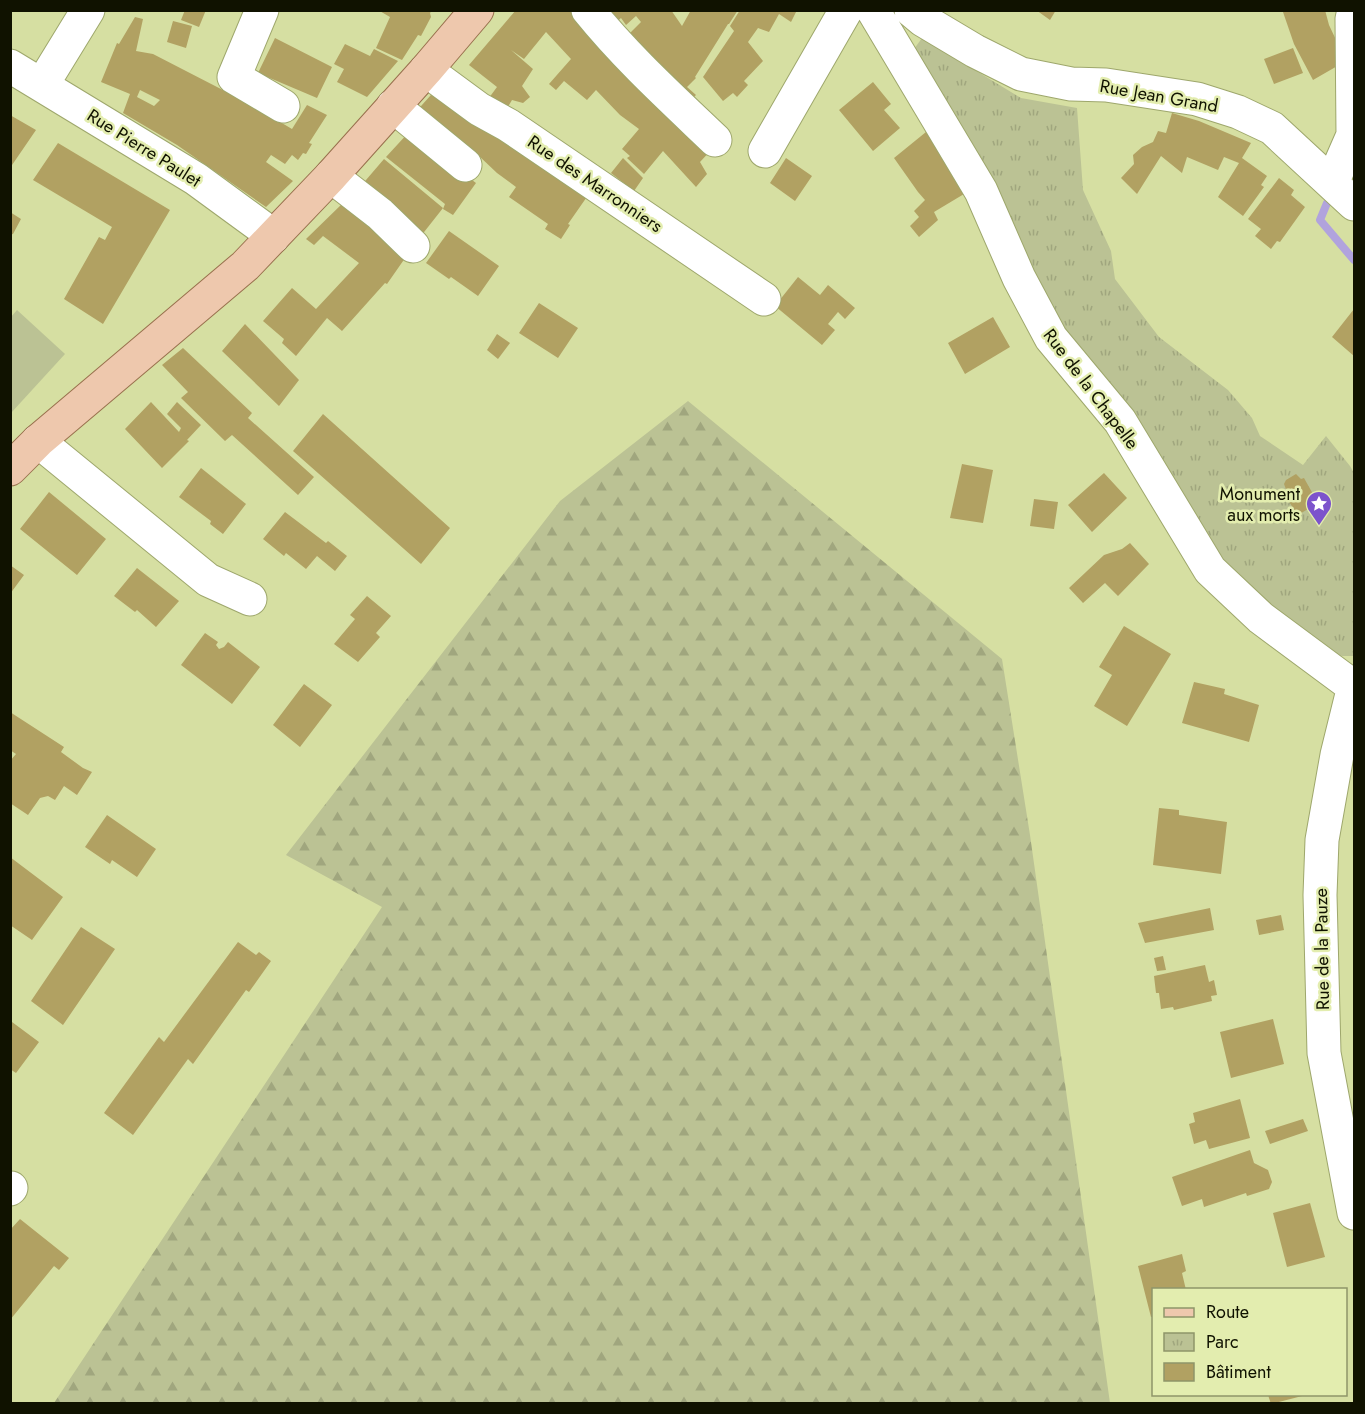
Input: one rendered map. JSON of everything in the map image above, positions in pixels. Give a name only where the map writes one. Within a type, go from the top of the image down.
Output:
[{"type":"main road","points":[[10,469],[38,441],[245,266],[331,176],[477,10]]},
{"type":"street","points":[[42,85],[88,10]]},
{"type":"street","points":[[262,10],[234,77],[283,106]]},
{"type":"street","points":[[588,10],[660,88],[715,140]]},
{"type":"street","points":[[765,151],[846,10]]},
{"type":"street","points":[[852,10],[859,12],[871,10]]},
{"type":"street","name":"Rue de la Chapelle","points":[[871,10],[981,191],[1019,278],[1051,338],[1119,421],[1210,570],[1261,618],[1354,686]]},
{"type":"street","name":"Rue Jean Grand","points":[[911,10],[923,20],[975,51],[1021,74],[1071,84],[1106,85],[1197,99],[1238,112],[1272,128],[1343,194]]},
{"type":"street","points":[[1343,194],[1353,135],[1352,19],[1354,10]]},
{"type":"street","name":"Rue Pierre Paulet","points":[[10,66],[196,180],[273,237]]},
{"type":"street","name":"Rue des Marronniers","points":[[426,70],[479,109],[508,125],[764,299]]},
{"type":"street","points":[[393,106],[465,165]]},
{"type":"street","points":[[331,176],[380,214],[413,246]]},
{"type":"street","points":[[38,441],[208,580],[250,599]]},
{"type":"street","name":"Rue de la Pauze","points":[[1354,686],[1337,755],[1322,840],[1320,895],[1324,1053],[1354,1214]]},
{"type":"green space","points":[[922,38],[1021,98],[1077,108],[1083,190],[1111,251],[1115,279],[1159,337],[1228,390],[1252,418],[1260,436],[1303,465],[1326,436],[1350,466],[1354,473],[1354,656],[1342,656],[1285,632],[1216,566],[1067,348],[909,56]]},
{"type":"green space","points":[[17,310],[65,354],[11,413],[11,317]]},
{"type":"green space","points":[[688,401],[1002,659],[1030,835],[1110,1403],[54,1403],[382,907],[286,855],[560,501]]},
{"type":"building","points":[[185,10],[206,10],[199,27],[181,20]]},
{"type":"building","points":[[378,10],[432,10],[431,17],[421,36],[418,35],[402,60],[376,48],[390,17]]},
{"type":"building","points":[[516,10],[573,10],[713,148],[700,162],[707,174],[696,187],[663,151],[644,174],[627,158],[630,156],[622,149],[639,129],[620,115],[596,90],[587,100],[564,81],[556,90],[549,84],[571,59],[546,32],[524,59],[511,50],[533,69],[522,86],[530,97],[523,103],[512,100],[503,115],[483,106],[497,87],[469,65]]},
{"type":"building","points":[[598,10],[671,10],[682,26],[691,10],[738,10],[696,78],[687,87],[696,95],[686,105],[628,35],[641,22],[636,16],[626,25],[621,18],[612,26]]},
{"type":"building","points":[[740,10],[797,10],[791,22],[779,14],[769,32],[758,28],[748,42],[763,61],[744,81],[748,85],[737,97],[733,93],[723,101],[703,77],[734,31],[730,26]]},
{"type":"building","points":[[1036,10],[1056,10],[1050,20]]},
{"type":"building","points":[[1286,10],[1325,10],[1329,25],[1346,61],[1313,80],[1294,44],[1283,12]]},
{"type":"building","points":[[135,17],[143,19],[136,51],[153,54],[250,104],[292,129],[307,105],[327,115],[309,143],[312,144],[306,154],[303,153],[298,160],[292,155],[285,164],[271,155],[266,162],[293,181],[266,207],[177,145],[123,113],[130,94],[101,82],[117,43],[119,44]],"holes":[[[140,90],[160,100],[154,106],[137,97]]]},
{"type":"building","points":[[173,21],[192,26],[186,48],[167,42]]},
{"type":"building","points":[[275,38],[332,67],[317,98],[258,73]]},
{"type":"building","points":[[345,44],[370,56],[374,49],[398,61],[367,97],[337,82],[344,69],[334,64]]},
{"type":"building","points":[[1293,48],[1303,73],[1274,84],[1264,59]]},
{"type":"building","points":[[873,82],[891,104],[884,110],[900,128],[873,151],[839,110]]},
{"type":"building","points":[[439,86],[591,191],[568,224],[570,225],[561,239],[545,229],[548,224],[509,197],[516,187],[470,148],[413,115]]},
{"type":"building","points":[[1172,113],[1199,121],[1251,143],[1242,158],[1267,176],[1261,185],[1264,187],[1243,216],[1218,197],[1239,163],[1224,157],[1218,170],[1187,157],[1182,173],[1161,156],[1137,194],[1121,178],[1134,164],[1133,155],[1142,147],[1153,142],[1158,131],[1166,133]]},
{"type":"building","points":[[10,115],[36,130],[10,168]]},
{"type":"building","points":[[409,132],[476,183],[453,215],[443,209],[445,204],[386,157]]},
{"type":"building","points":[[926,132],[964,194],[934,212],[938,220],[919,237],[910,226],[919,217],[914,211],[925,200],[894,158]]},
{"type":"building","points":[[58,143],[170,210],[103,324],[64,299],[99,237],[105,240],[112,227],[33,180]]},
{"type":"building","points":[[623,158],[643,178],[634,191],[611,173]]},
{"type":"building","points":[[786,158],[812,176],[795,201],[770,183]]},
{"type":"building","points":[[384,159],[443,208],[417,241],[360,187]]},
{"type":"building","points":[[1279,178],[1294,190],[1291,195],[1305,207],[1280,242],[1277,241],[1271,249],[1255,236],[1261,229],[1248,219]]},
{"type":"building","points":[[344,202],[410,251],[387,284],[385,283],[342,331],[327,318],[296,356],[282,343],[284,339],[263,321],[292,288],[316,309],[359,263],[323,236],[314,245],[306,239]]},
{"type":"building","points":[[10,212],[21,219],[13,234],[10,235]]},
{"type":"building","points":[[449,231],[499,266],[478,296],[426,263]]},
{"type":"building","points":[[798,277],[820,295],[828,285],[855,308],[845,319],[838,312],[828,324],[835,330],[822,345],[775,306]]},
{"type":"building","points":[[539,303],[578,328],[558,358],[519,333]]},
{"type":"building","points":[[1354,309],[1354,356],[1332,337]]},
{"type":"building","points":[[993,317],[1010,347],[965,374],[948,343]]},
{"type":"building","points":[[245,324],[299,380],[279,406],[222,351]]},
{"type":"building","points":[[497,334],[510,343],[498,359],[487,350]]},
{"type":"building","points":[[183,348],[252,413],[248,418],[314,477],[298,495],[232,435],[225,441],[181,398],[188,392],[162,365]]},
{"type":"building","points":[[151,402],[179,432],[181,428],[167,414],[177,402],[201,425],[187,440],[189,441],[162,468],[125,429]]},
{"type":"building","points":[[323,414],[450,528],[421,564],[293,451]]},
{"type":"building","points":[[962,464],[993,470],[983,523],[950,518]]},
{"type":"building","points":[[201,468],[246,504],[223,534],[210,524],[211,521],[179,497]]},
{"type":"building","points":[[1104,473],[1127,498],[1092,532],[1068,505]]},
{"type":"building","points":[[1296,474],[1301,479],[1304,478],[1318,503],[1298,515],[1283,493],[1287,492],[1284,484],[1286,480]]},
{"type":"building","points":[[49,492],[106,539],[77,575],[20,529]]},
{"type":"building","points":[[1034,499],[1058,502],[1054,529],[1030,526]]},
{"type":"building","points":[[285,512],[347,556],[335,571],[317,556],[306,569],[286,553],[284,556],[263,539]]},
{"type":"building","points":[[1130,543],[1149,564],[1118,596],[1105,583],[1083,603],[1069,588],[1104,555],[1122,549]]},
{"type":"building","points":[[10,565],[24,575],[10,594]]},
{"type":"building","points":[[137,568],[179,601],[156,627],[137,610],[135,612],[114,596]]},
{"type":"building","points":[[367,596],[391,616],[376,633],[380,637],[358,662],[334,644],[355,619],[350,615]]},
{"type":"building","points":[[1124,626],[1171,654],[1127,726],[1094,706],[1112,675],[1099,667]]},
{"type":"building","points":[[205,633],[218,642],[216,645],[219,649],[228,642],[260,667],[232,704],[181,665]]},
{"type":"building","points":[[1194,682],[1225,689],[1224,694],[1259,705],[1249,742],[1182,723]]},
{"type":"building","points":[[304,684],[332,705],[300,747],[273,725]]},
{"type":"building","points":[[10,712],[64,747],[61,752],[92,772],[77,795],[64,786],[55,800],[48,796],[40,798],[28,815],[10,803],[10,761],[16,754],[10,750]]},
{"type":"building","points":[[1159,808],[1179,810],[1179,815],[1227,822],[1221,874],[1153,865]]},
{"type":"building","points":[[107,815],[156,849],[137,877],[112,860],[110,864],[85,847]]},
{"type":"building","points":[[10,857],[63,897],[32,940],[10,925]]},
{"type":"building","points":[[1210,908],[1214,930],[1145,943],[1138,923]]},
{"type":"building","points":[[1281,915],[1284,930],[1259,935],[1256,920]]},
{"type":"building","points":[[81,927],[115,949],[63,1025],[31,1001]]},
{"type":"building","points":[[238,942],[256,955],[259,952],[271,961],[249,992],[246,990],[193,1064],[188,1059],[133,1135],[104,1113],[159,1037],[164,1042]]},
{"type":"building","points":[[1163,956],[1166,970],[1157,971],[1154,958]]},
{"type":"building","points":[[1205,965],[1209,982],[1214,980],[1217,995],[1211,996],[1212,1001],[1174,1010],[1173,1007],[1161,1009],[1154,976]]},
{"type":"building","points":[[1273,1019],[1284,1064],[1231,1078],[1220,1032]]},
{"type":"building","points":[[12,1022],[39,1042],[16,1073],[10,1069],[10,1023]]},
{"type":"building","points":[[1240,1099],[1250,1138],[1209,1149],[1206,1140],[1194,1144],[1189,1124],[1195,1122],[1193,1113]]},
{"type":"building","points":[[1303,1119],[1308,1131],[1270,1144],[1265,1131]]},
{"type":"building","points":[[1250,1150],[1254,1163],[1268,1170],[1272,1182],[1269,1189],[1247,1196],[1246,1193],[1204,1207],[1202,1199],[1182,1206],[1172,1177]]},
{"type":"building","points":[[1310,1203],[1325,1257],[1287,1267],[1273,1213]]},
{"type":"building","points":[[20,1219],[69,1258],[59,1270],[54,1266],[10,1320],[10,1230]]},
{"type":"building","points":[[1182,1254],[1186,1271],[1182,1273],[1186,1288],[1152,1288],[1151,1317],[1138,1266]]},
{"type":"building","points":[[1268,1396],[1302,1396],[1271,1404]]},
{"type":"waterway","points":[[1327,203],[1320,220],[1354,260]]},
{"type":"place","name":"Monument aux morts","points":[[1319,527]]}]
